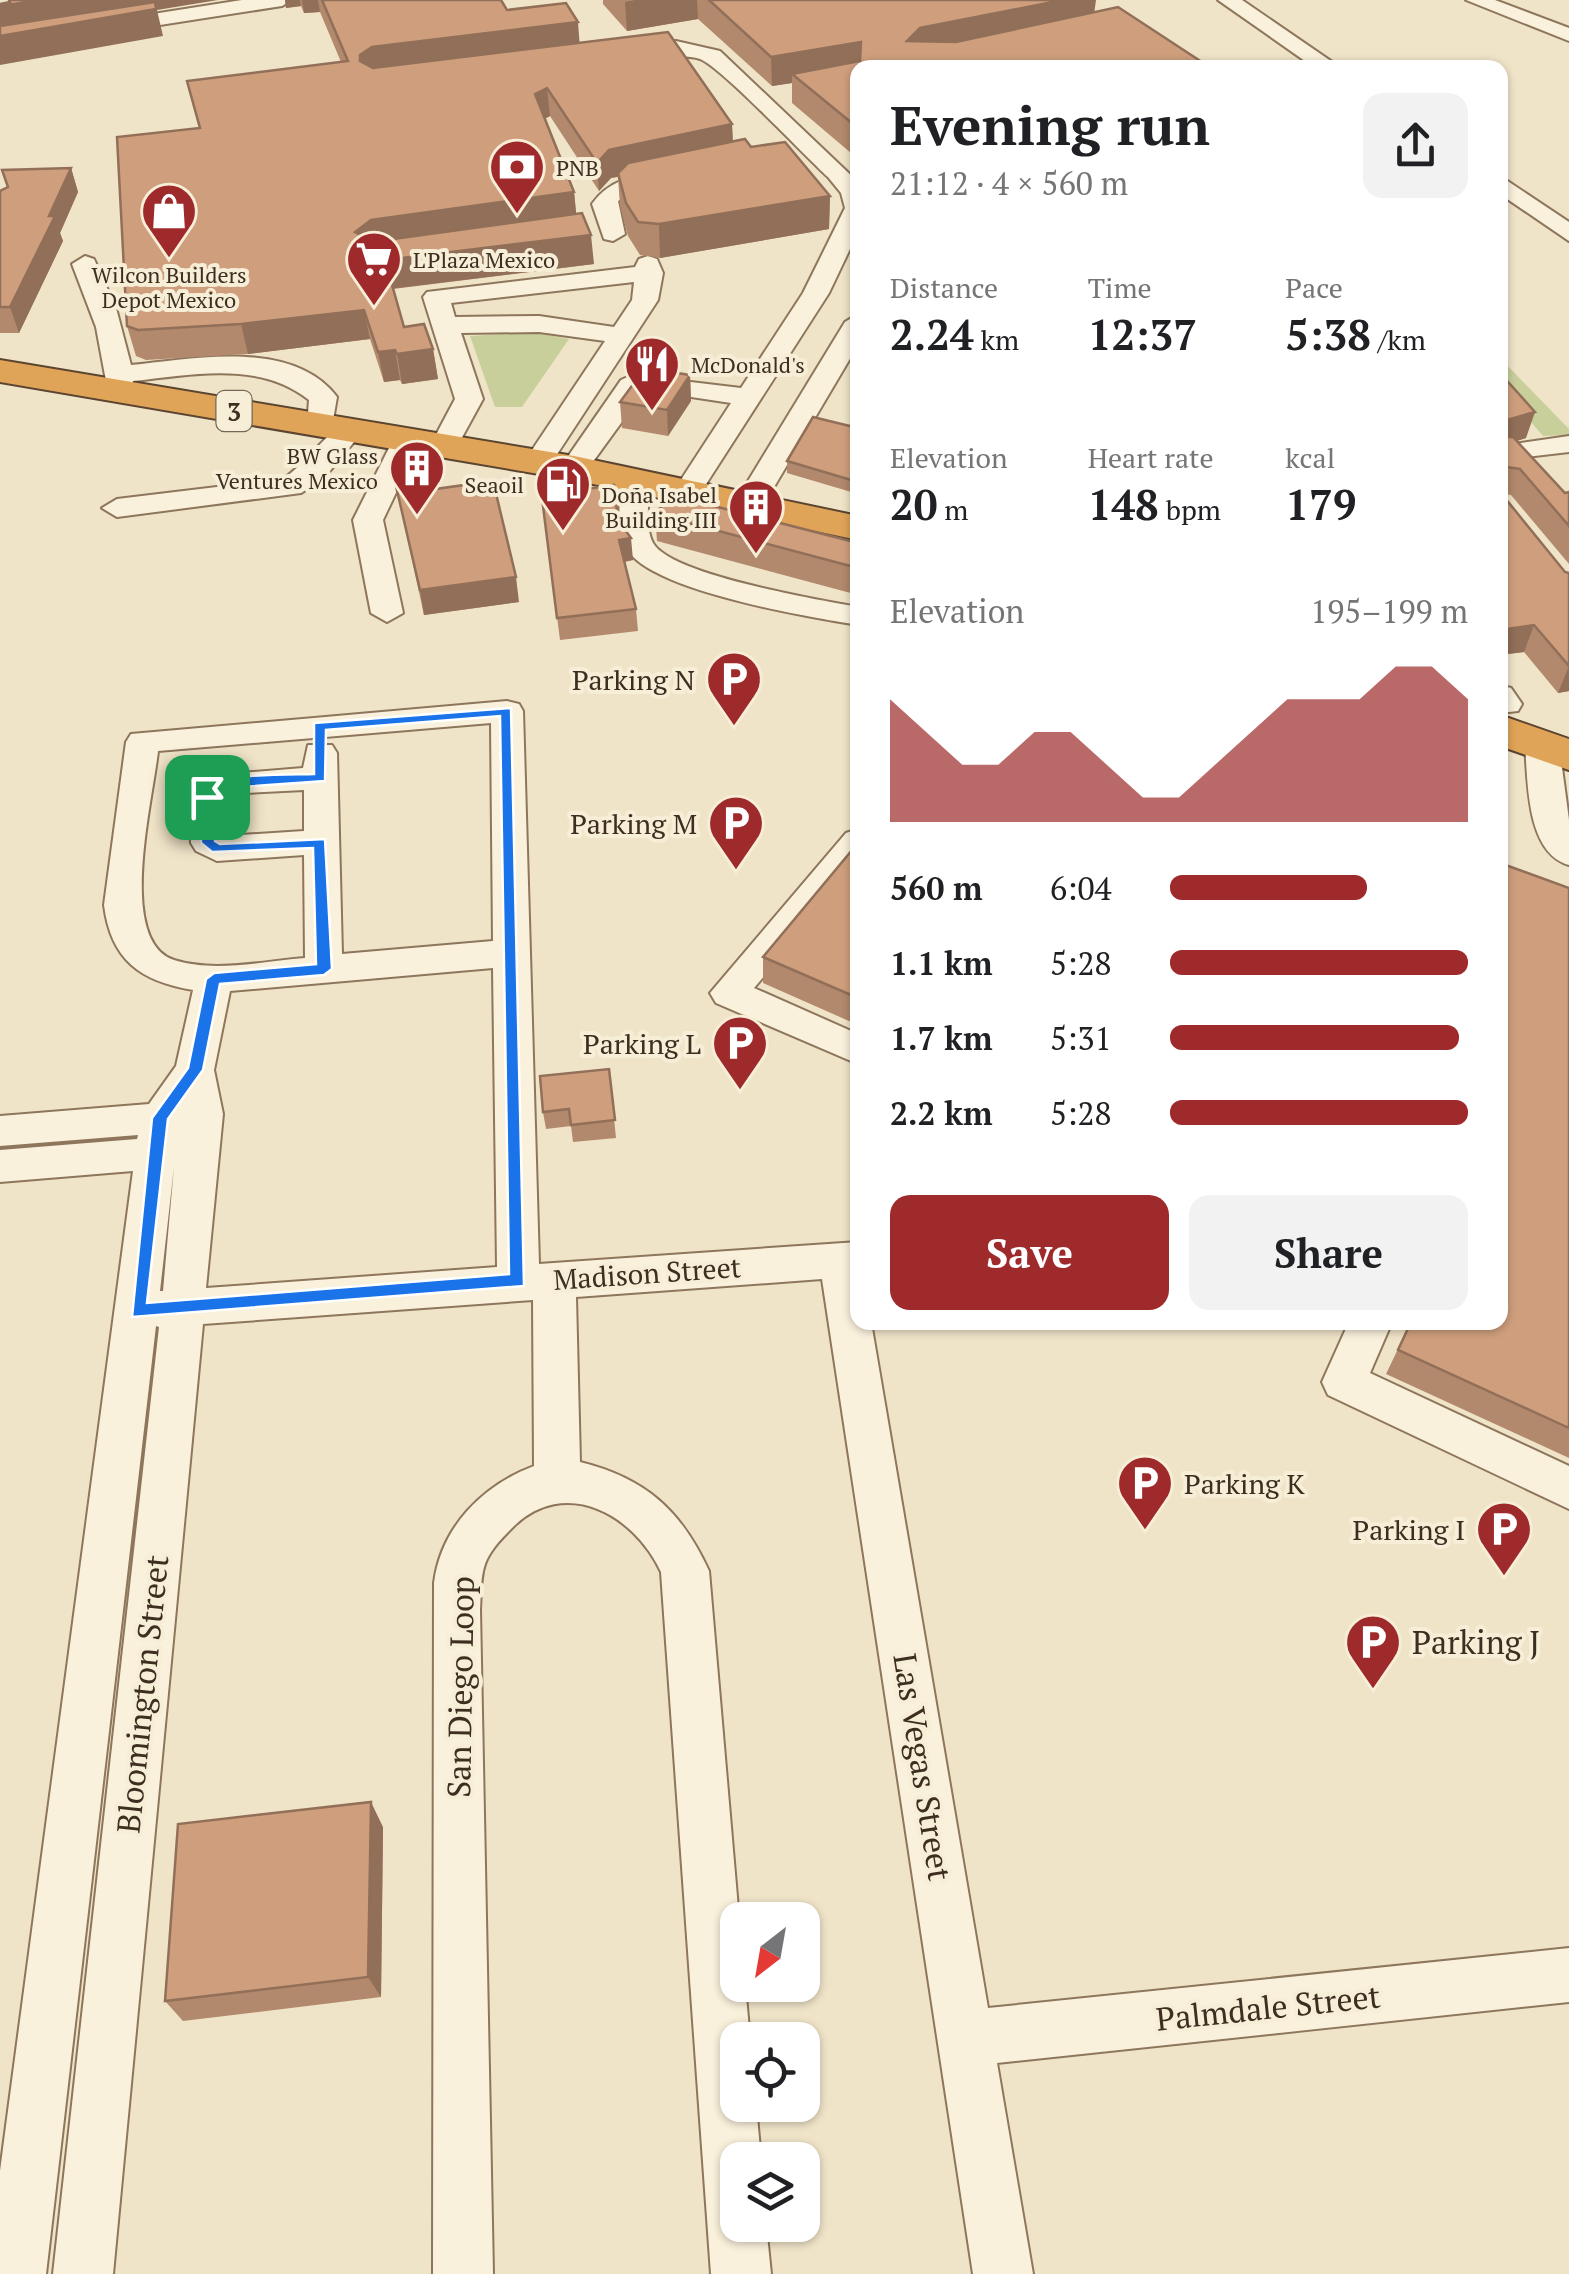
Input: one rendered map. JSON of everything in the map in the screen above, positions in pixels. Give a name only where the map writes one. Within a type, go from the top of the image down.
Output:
[{"type":"highway","name":"3","points":[[0,371],[120,382],[336,428],[556,465],[850,526]]},
{"type":"street","points":[[0,44],[282,0]]},
{"type":"street","points":[[1228,0],[1318,60]]},
{"type":"street","points":[[1476,0],[1569,35]]},
{"type":"street","points":[[601,56],[676,46],[712,56],[850,189]]},
{"type":"street","points":[[757,100],[790,94]]},
{"type":"street","points":[[771,155],[808,147]]},
{"type":"street","points":[[604,231],[604,204],[620,187],[696,171]]},
{"type":"street","points":[[1508,189],[1569,234]]},
{"type":"street","points":[[687,492],[816,293],[850,228]]},
{"type":"street","points":[[85,264],[96,282],[120,382]]},
{"type":"street","points":[[386,613],[368,520],[425,443],[470,399],[436,297],[649,268],[645,300],[556,465]]},
{"type":"street","points":[[448,325],[539,324],[624,336]]},
{"type":"street","points":[[750,504],[850,335]]},
{"type":"street","points":[[556,465],[631,386],[642,381],[748,397]]},
{"type":"street","points":[[117,508],[291,487],[314,472],[336,428]]},
{"type":"street","points":[[1508,453],[1569,444]]},
{"type":"street","points":[[634,481],[638,538],[641,550],[650,556],[696,579],[850,614]]},
{"type":"street","points":[[511,953],[214,979],[169,975],[138,957],[124,932],[122,905],[144,742],[507,711],[511,953],[536,1280],[557,1480],[602,1490],[640,1513],[664,1533],[684,1571],[741,2274]]},
{"type":"street","points":[[1527,722],[1546,800],[1566,847]]},
{"type":"street","points":[[319,726],[324,969]]},
{"type":"street","points":[[320,778],[228,783],[215,786],[207,797],[208,843],[217,849],[320,842]]},
{"type":"street","points":[[850,851],[729,993],[850,1046]]},
{"type":"street","name":"Bloomington Street","points":[[16,2274],[160,1309],[183,1121],[214,979]]},
{"type":"street","points":[[0,1131],[183,1121]]},
{"type":"street","points":[[0,1166],[183,1121]]},
{"type":"street","name":"Madison Street","points":[[160,1309],[849,1260]]},
{"type":"street","name":"Bloomington Street","points":[[83,2274],[160,1309]]},
{"type":"street","name":"Las Vegas Street","points":[[860,1330],[1003,2274]]},
{"type":"street","points":[[1367,1330],[1344,1382],[1569,1488]]},
{"type":"street","name":"San Diego Loop","points":[[462,2274],[456,1610],[462,1559],[486,1522],[507,1504],[557,1480]]},
{"type":"street","name":"Palmdale Street","points":[[967,2038],[1569,1975]]},
{"type":"green space","points":[[532,332],[569,339],[522,407],[495,407],[470,336]]},
{"type":"green space","points":[[1508,366],[1569,429],[1569,435],[1543,436],[1508,395]]},
{"type":"building","points":[[9,0],[41,0],[0,6]]},
{"type":"building","points":[[322,0],[501,0],[507,10],[566,3],[578,22],[372,47],[360,55],[360,61],[373,68],[668,32],[732,124],[609,150],[597,163],[547,88],[535,94],[574,192],[371,220],[355,232],[372,242],[582,213],[591,235],[385,260],[404,327],[424,324],[433,349],[397,354],[395,350],[378,352],[364,310],[241,324],[138,330],[127,326],[117,137],[200,128],[187,81],[348,61]]},
{"type":"building","points":[[709,0],[1063,0],[920,28],[907,41],[956,42],[1118,7],[1199,60],[860,60],[861,42],[771,57]]},
{"type":"building","points":[[155,2],[156,9],[0,36],[0,26]]},
{"type":"building","points":[[850,63],[850,121],[792,74]]},
{"type":"building","points":[[745,139],[751,147],[785,142],[830,196],[659,224],[638,222],[626,203],[618,173],[628,163]]},
{"type":"building","points":[[71,168],[49,216],[55,216],[10,307],[0,307],[0,191],[8,187],[2,170]]},
{"type":"building","points":[[645,368],[690,375],[667,410],[620,402]]},
{"type":"building","points":[[1508,382],[1535,412],[1508,420]]},
{"type":"building","points":[[813,417],[850,426],[850,480],[787,461]]},
{"type":"building","points":[[1508,437],[1513,437],[1565,493],[1569,492],[1569,526],[1520,469],[1508,467]]},
{"type":"building","points":[[396,466],[424,472],[428,490],[493,481],[516,577],[420,590],[393,473]]},
{"type":"building","points":[[539,474],[569,478],[572,491],[614,485],[618,520],[631,538],[619,540],[636,609],[557,618]]},
{"type":"building","points":[[671,495],[850,541],[850,566],[655,514]]},
{"type":"building","points":[[1508,502],[1569,573],[1569,666],[1534,625],[1508,629]]},
{"type":"building","points":[[850,853],[850,995],[763,957]]},
{"type":"building","points":[[1508,866],[1569,888],[1569,1428],[1398,1350],[1407,1330],[1508,1330]]},
{"type":"building","points":[[609,1069],[615,1120],[571,1125],[569,1109],[543,1112],[540,1076]]},
{"type":"building","points":[[371,1802],[368,1977],[165,2001],[178,1824]]},
{"type":"place","name":"PNB","points":[[517,216]]},
{"type":"place","name":"Wilcon Builders Depot Mexico","points":[[169,260]]},
{"type":"place","name":"L'Plaza Mexico","points":[[374,308]]},
{"type":"place","name":"McDonald's","points":[[652,413]]},
{"type":"place","name":"BW Glass Ventures Mexico","points":[[417,517]]},
{"type":"place","name":"Seaoil","points":[[563,533]]},
{"type":"place","name":"Doña Isabel Building III","points":[[756,556]]},
{"type":"place","name":"Parking N","points":[[734,728]]},
{"type":"place","name":"Parking M","points":[[736,872]]},
{"type":"place","name":"Parking L","points":[[740,1092]]},
{"type":"place","name":"Parking K","points":[[1145,1532]]},
{"type":"place","name":"Parking I","points":[[1504,1578]]},
{"type":"place","name":"Parking J","points":[[1373,1691]]},
{"type":"route","points":[[507,711],[518,1281],[138,1312],[160,1118],[195,1070],[214,979],[324,969],[320,842],[217,849],[208,843],[207,797],[215,786],[228,783],[320,778],[319,726],[507,711]]}]
